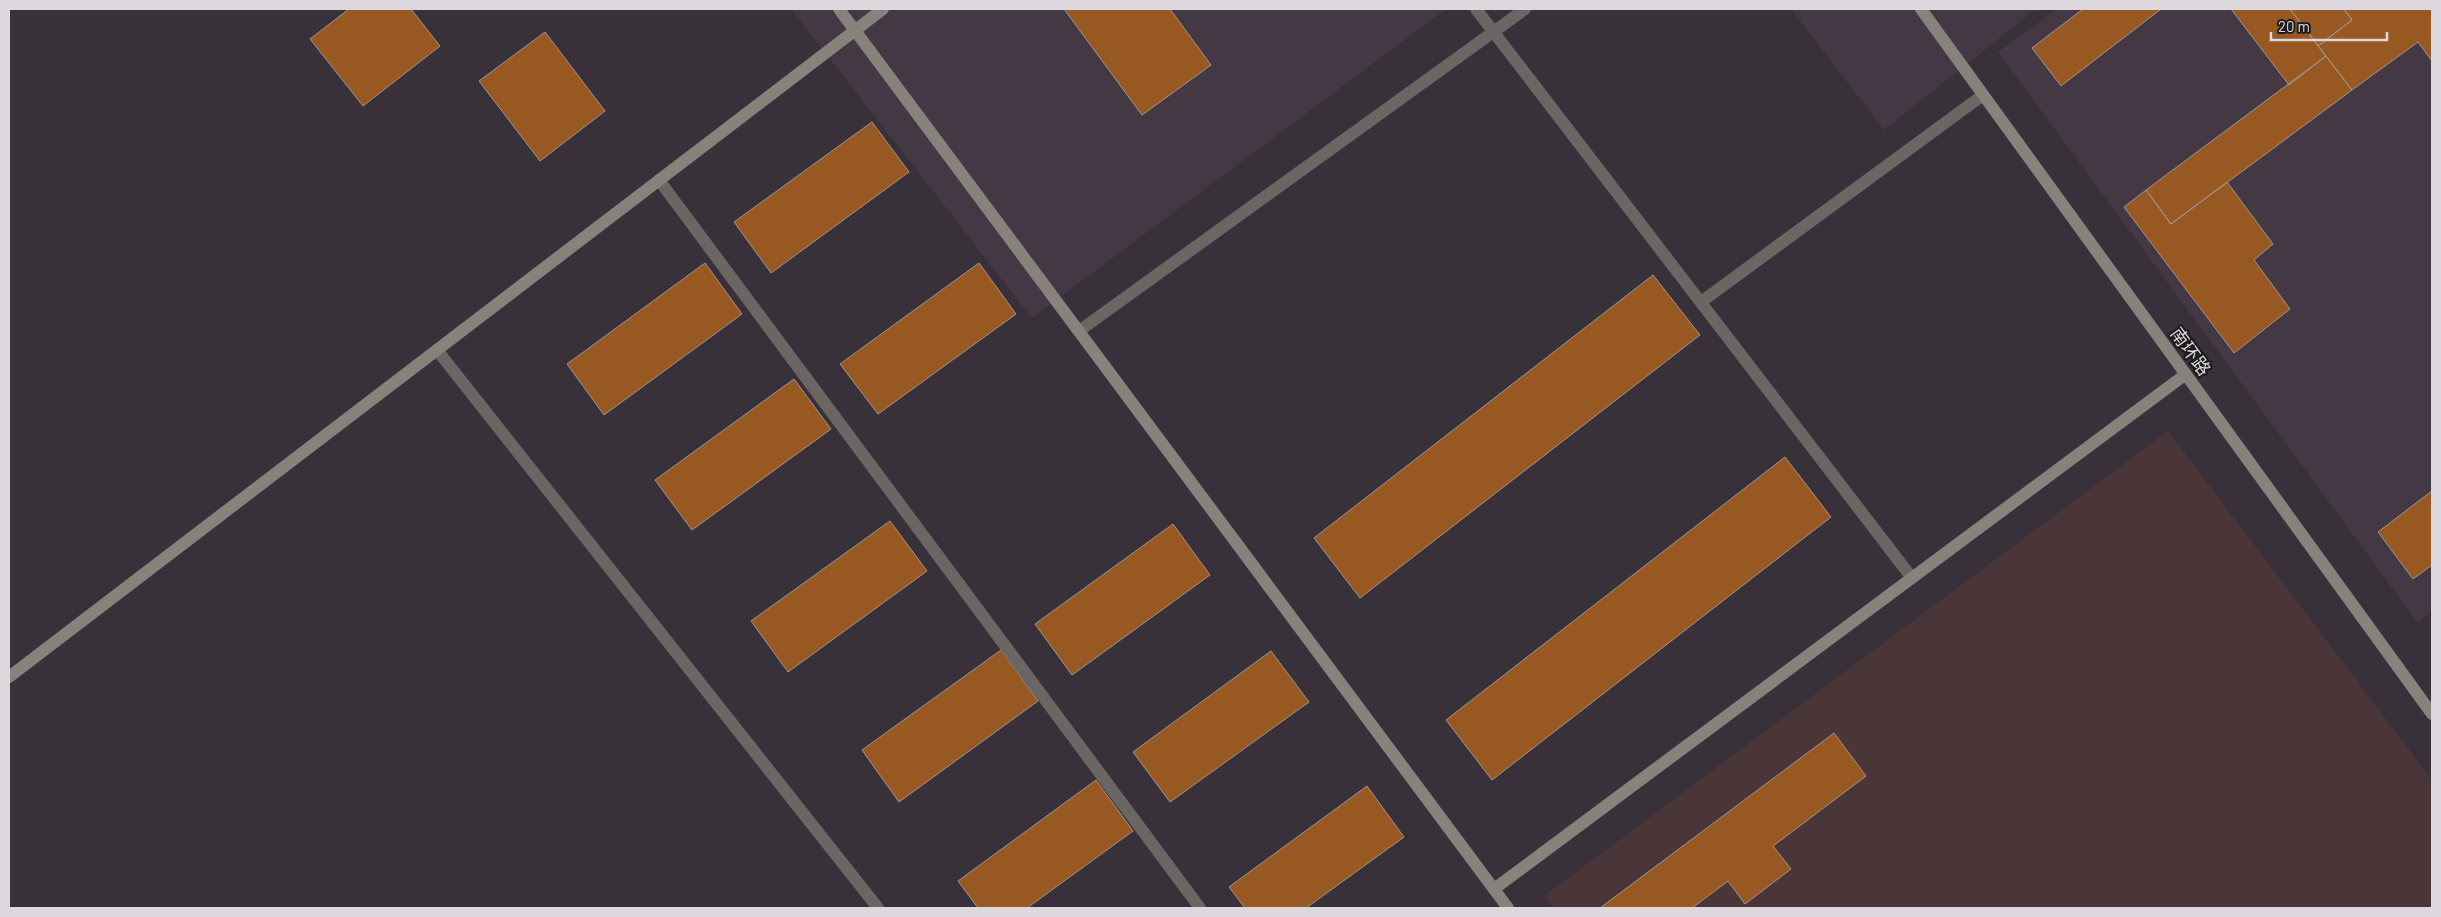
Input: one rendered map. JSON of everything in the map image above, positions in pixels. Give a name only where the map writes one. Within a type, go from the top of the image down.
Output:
[{"type":"main road","points":[[839,9],[1508,908]]},
{"type":"main road","points":[[9,677],[883,9]]},
{"type":"main road","name":"南环路","points":[[1921,9],[2432,714]]},
{"type":"main road","points":[[1494,889],[2186,374]]},
{"type":"street","points":[[1476,9],[1912,578]]},
{"type":"street","points":[[1080,331],[1525,9]]},
{"type":"street","points":[[1700,302],[1983,95]]},
{"type":"street","points":[[659,180],[1200,908]]},
{"type":"street","points":[[437,350],[878,908]]},
{"type":"shaded area","points":[[791,9],[1446,9],[1032,318]]},
{"type":"shaded area","points":[[1791,9],[2036,9],[1884,130]]},
{"type":"shaded area","points":[[2057,9],[2432,9],[2432,611],[2418,623],[1998,52]]},
{"type":"shaded area","points":[[2168,431],[2432,780],[2432,908],[1554,908],[1544,896]]},
{"type":"building","points":[[349,9],[411,9],[440,46],[363,106],[310,39]]},
{"type":"building","points":[[1064,9],[1170,9],[1211,65],[1142,115]]},
{"type":"building","points":[[2083,9],[2161,9],[2061,86],[2032,48]]},
{"type":"building","points":[[2231,9],[2290,9],[2326,56],[2289,85]]},
{"type":"building","points":[[2290,9],[2344,9],[2352,20],[2318,46]]},
{"type":"building","points":[[2344,9],[2432,9],[2432,61],[2418,42],[2352,90],[2318,46],[2352,20]]},
{"type":"building","points":[[545,32],[605,111],[540,161],[479,81]]},
{"type":"building","points":[[2326,56],[2352,90],[2171,224],[2146,190]]},
{"type":"building","points":[[872,122],[909,172],[771,273],[734,222]]},
{"type":"building","points":[[2227,182],[2273,244],[2254,260],[2290,309],[2234,353],[2124,207],[2146,190],[2171,224]]},
{"type":"building","points":[[705,263],[742,314],[604,415],[567,364]]},
{"type":"building","points":[[979,263],[1016,314],[878,414],[840,364]]},
{"type":"building","points":[[1653,275],[1700,335],[1360,598],[1314,538]]},
{"type":"building","points":[[794,379],[831,429],[692,530],[655,480]]},
{"type":"building","points":[[1785,457],[1831,517],[1492,780],[1446,720]]},
{"type":"building","points":[[2432,491],[2432,565],[2413,579],[2378,532]]},
{"type":"building","points":[[890,521],[927,571],[788,672],[751,621]]},
{"type":"building","points":[[1173,524],[1210,575],[1072,675],[1035,624]]},
{"type":"building","points":[[1001,650],[1038,701],[899,802],[862,750]]},
{"type":"building","points":[[1271,651],[1309,702],[1170,802],[1133,752]]},
{"type":"building","points":[[1834,733],[1866,776],[1773,846],[1791,869],[1745,904],[1728,881],[1692,908],[1600,908]]},
{"type":"building","points":[[1096,780],[1133,831],[1027,908],[978,908],[958,881]]},
{"type":"building","points":[[1367,786],[1404,837],[1306,908],[1245,908],[1229,887]]}]
